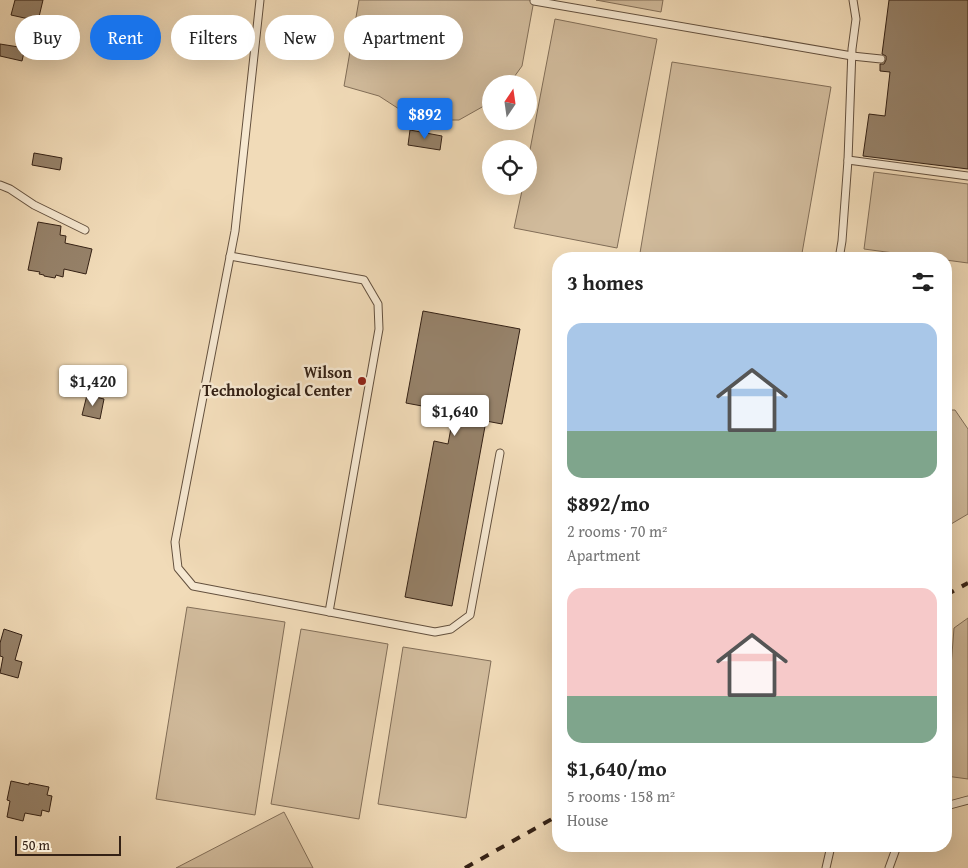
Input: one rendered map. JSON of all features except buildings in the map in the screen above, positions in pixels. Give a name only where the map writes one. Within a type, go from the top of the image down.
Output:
[{"type":"lane","points":[[260,0],[235,231],[175,542],[178,568],[193,586],[435,632],[451,628],[470,615],[500,453]]},
{"type":"lane","points":[[840,252],[848,160],[852,56],[856,19],[853,0]]},
{"type":"lane","points":[[534,1],[852,56],[881,59]]},
{"type":"lane","points":[[848,160],[968,176]]},
{"type":"lane","points":[[0,185],[10,189],[34,205],[86,230]]},
{"type":"lane","points":[[230,256],[364,280],[378,304],[379,329],[329,612]]},
{"type":"lane","points":[[952,804],[968,800]]},
{"type":"lane","points":[[826,868],[830,852]]},
{"type":"lane","points":[[889,868],[895,852]]},
{"type":"shaded area","points":[[359,0],[534,0],[522,66],[516,75],[482,75],[482,107],[459,120],[416,120],[379,96],[344,86],[349,60],[463,60],[463,15],[356,15]]},
{"type":"shaded area","points":[[596,0],[663,0],[661,12]]},
{"type":"shaded area","points":[[555,19],[657,39],[617,248],[514,228],[521,195],[537,195],[537,140],[532,140],[534,130],[538,130],[538,108]]},
{"type":"shaded area","points":[[672,62],[831,87],[802,252],[640,252]]},
{"type":"shaded area","points":[[874,172],[968,184],[968,263],[952,261],[952,252],[886,252],[864,249]]},
{"type":"shaded area","points":[[952,410],[955,410],[968,429],[968,514],[952,523]]},
{"type":"shaded area","points":[[187,607],[285,622],[255,815],[156,799]]},
{"type":"shaded area","points":[[968,618],[968,779],[952,777],[952,654],[954,628]]},
{"type":"shaded area","points":[[301,629],[388,644],[359,819],[271,804]]},
{"type":"shaded area","points":[[403,647],[491,661],[466,818],[378,804]]},
{"type":"shaded area","points":[[284,812],[313,868],[176,868]]},
{"type":"railway","points":[[952,592],[968,583]]},
{"type":"railway","points":[[465,868],[552,819]]},
{"type":"place","name":"Wilson Technological Center","points":[[362,381]]}]
